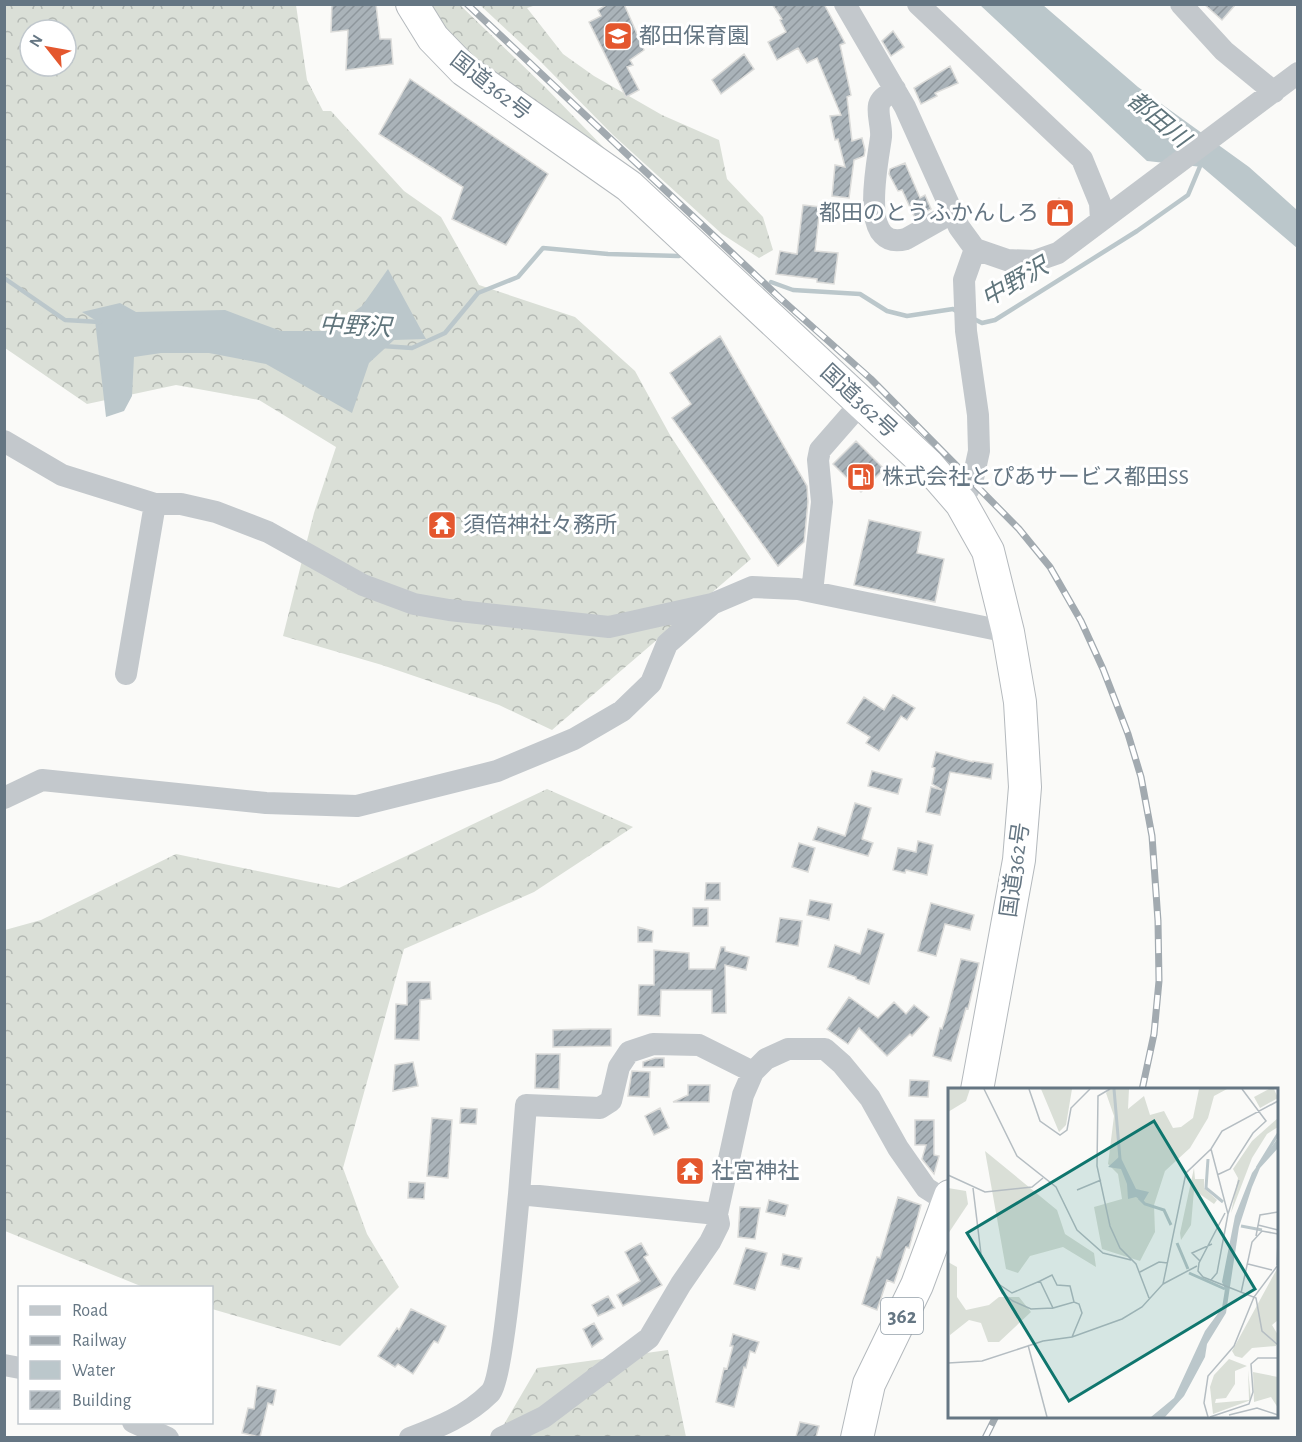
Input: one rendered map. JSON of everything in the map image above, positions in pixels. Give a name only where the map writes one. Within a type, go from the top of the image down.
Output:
[{"type":"highway","name":"国道362号","points":[[412,4],[433,38],[464,70],[628,186],[928,465],[961,503],[988,551],[1008,632],[1020,702],[1025,787],[1019,860],[977,1088]]},
{"type":"highway","name":"362","points":[[857,1437],[869,1384],[917,1285],[948,1202]]},
{"type":"street","points":[[845,4],[905,106],[959,227],[975,249],[1007,260],[1035,261],[1058,253],[1298,73]]},
{"type":"street","points":[[918,4],[1082,159],[1100,203],[1101,220]]},
{"type":"street","points":[[1181,4],[1268,96]]},
{"type":"street","points":[[895,89],[884,97],[879,105],[882,128],[875,166],[874,199],[880,232],[891,240],[906,239],[952,213]]},
{"type":"street","points":[[961,503],[972,483],[980,451],[978,415],[966,332],[964,280],[975,249]]},
{"type":"street","points":[[812,592],[822,514],[818,460],[820,450],[861,403]]},
{"type":"street","points":[[4,441],[62,475],[155,504],[181,504],[216,512],[268,532],[363,585],[414,604],[449,610],[609,627],[712,604],[752,587],[798,589],[1008,632]]},
{"type":"street","points":[[126,674],[155,504]]},
{"type":"street","points":[[4,798],[42,780],[266,803],[357,806],[496,771],[574,739],[622,711],[651,683],[667,644],[712,604]]},
{"type":"street","points":[[410,1437],[452,1422],[492,1392],[502,1352],[526,1105],[600,1108],[611,1101],[620,1067],[629,1052],[653,1044],[699,1045],[753,1072]]},
{"type":"street","points":[[501,1437],[544,1417],[649,1338],[719,1224],[717,1214],[743,1095],[753,1072],[766,1059],[788,1048],[825,1049],[842,1064],[870,1098],[898,1148],[927,1188],[948,1198]]},
{"type":"street","points":[[519,1194],[717,1214]]},
{"type":"street","points":[[138,1424],[168,1437]]},
{"type":"green space","points":[[4,5],[296,5],[307,80],[323,111],[331,111],[404,191],[441,217],[479,285],[575,317],[635,371],[670,435],[751,559],[552,730],[499,705],[382,665],[283,636],[314,513],[336,447],[259,400],[176,385],[87,404],[5,348]]},
{"type":"green space","points":[[422,5],[460,5],[608,152],[496,82]]},
{"type":"green space","points":[[480,5],[536,5],[527,8],[563,54],[594,76],[662,115],[719,140],[727,179],[763,217],[773,250],[759,258],[722,234],[613,135],[538,59]]},
{"type":"green space","points":[[547,789],[633,827],[534,892],[404,949],[343,1168],[367,1234],[399,1287],[340,1346],[213,1309],[213,1286],[141,1286],[5,1231],[5,930],[41,920],[176,854],[339,888]]},
{"type":"green space","points":[[668,1350],[686,1437],[496,1438],[537,1368]]},
{"type":"water","name":"都田川","points":[[980,5],[1043,5],[1138,87],[1249,167],[1297,210],[1297,248],[1202,167],[1147,161]]},
{"type":"water","points":[[388,269],[426,339],[394,340],[369,363],[352,413],[266,364],[209,353],[161,353],[134,357],[132,396],[124,411],[106,417],[95,320],[82,312],[120,303],[136,312],[225,310],[281,331],[327,331],[362,306]]},
{"type":"building","points":[[332,4],[376,4],[380,39],[391,39],[393,64],[346,70],[348,30],[331,32]]},
{"type":"building","points":[[608,4],[624,4],[644,50],[630,60],[633,65],[627,67],[639,90],[626,97],[589,22],[601,16],[598,10]]},
{"type":"building","points":[[772,4],[824,4],[845,43],[840,45],[851,95],[847,97],[852,141],[862,138],[865,150],[864,156],[854,160],[849,198],[832,196],[835,165],[845,167],[838,139],[835,140],[830,116],[841,115],[817,58],[807,63],[798,48],[777,60],[768,42],[786,32],[780,20],[782,19]]},
{"type":"building","points":[[1204,4],[1236,4],[1222,20]]},
{"type":"building","points":[[893,31],[904,47],[891,56],[882,41]]},
{"type":"building","points":[[744,54],[754,69],[721,94],[712,80]]},
{"type":"building","points":[[950,66],[958,83],[935,93],[937,96],[921,104],[914,88]]},
{"type":"building","points":[[410,79],[548,174],[506,245],[452,219],[463,187],[379,134]]},
{"type":"building","points":[[905,163],[920,198],[925,195],[931,209],[915,218],[902,190],[898,191],[889,174],[890,169]]},
{"type":"building","points":[[1059,198],[1072,211],[1059,223],[1048,211]]},
{"type":"building","points":[[803,205],[820,207],[815,251],[838,253],[834,284],[817,282],[817,279],[776,274],[780,251],[797,254]]},
{"type":"building","points":[[720,336],[807,486],[808,502],[804,542],[778,566],[672,418],[691,404],[670,373]]},
{"type":"building","points":[[856,441],[884,469],[861,492],[833,464]]},
{"type":"building","points":[[869,520],[921,532],[917,553],[944,559],[935,602],[854,585]]},
{"type":"building","points":[[893,695],[915,708],[907,720],[901,716],[879,751],[866,743],[870,737],[847,723],[864,697],[884,710]]},
{"type":"building","points":[[936,752],[973,762],[993,764],[991,779],[950,772],[940,815],[926,812],[931,787],[942,790],[932,784],[935,768],[932,767]]},
{"type":"building","points":[[872,771],[902,779],[898,794],[868,786]]},
{"type":"building","points":[[855,803],[871,808],[862,839],[873,843],[868,856],[813,840],[818,827],[845,836]]},
{"type":"building","points":[[918,841],[933,845],[927,875],[906,870],[905,873],[893,870],[898,848],[916,852]]},
{"type":"building","points":[[799,843],[815,848],[808,872],[792,867]]},
{"type":"building","points":[[706,883],[720,883],[720,900],[705,900]]},
{"type":"building","points":[[810,900],[832,904],[829,920],[807,915]]},
{"type":"building","points":[[931,903],[974,915],[970,930],[945,924],[936,956],[918,951]]},
{"type":"building","points":[[693,908],[708,908],[708,926],[693,926]]},
{"type":"building","points":[[780,918],[802,921],[798,946],[776,942]]},
{"type":"building","points":[[638,927],[653,931],[652,942],[638,942]]},
{"type":"building","points":[[868,929],[884,934],[869,984],[828,967],[835,945],[860,954]]},
{"type":"building","points":[[721,947],[725,947],[725,951],[749,957],[746,970],[725,965],[726,1013],[712,1013],[712,990],[661,990],[660,1016],[638,1015],[639,985],[654,985],[654,950],[689,953],[689,969],[715,969]]},
{"type":"building","points":[[961,959],[979,963],[968,1009],[966,1008],[951,1061],[933,1056]]},
{"type":"building","points":[[407,982],[430,982],[431,999],[420,1000],[419,1040],[395,1039],[396,1004],[407,1005]]},
{"type":"building","points":[[849,997],[878,1018],[894,1002],[906,1014],[914,1005],[929,1017],[912,1036],[910,1034],[887,1056],[859,1028],[848,1044],[827,1029]]},
{"type":"building","points":[[611,1029],[611,1046],[553,1047],[553,1030]]},
{"type":"building","points":[[536,1054],[560,1054],[559,1089],[535,1088]]},
{"type":"building","points":[[664,1058],[664,1067],[643,1067],[643,1062]]},
{"type":"building","points":[[413,1062],[418,1086],[393,1091],[395,1065]]},
{"type":"building","points":[[632,1071],[650,1072],[649,1097],[628,1096]]},
{"type":"building","points":[[910,1080],[929,1081],[928,1097],[909,1096]]},
{"type":"building","points":[[688,1085],[710,1085],[709,1102],[673,1102],[688,1095]]},
{"type":"building","points":[[461,1108],[477,1109],[476,1124],[460,1123]]},
{"type":"building","points":[[660,1108],[669,1128],[654,1135],[645,1116]]},
{"type":"building","points":[[432,1118],[452,1120],[448,1178],[427,1176]]},
{"type":"building","points":[[915,1120],[934,1120],[934,1155],[939,1156],[934,1174],[922,1159],[926,1145],[915,1145]]},
{"type":"building","points":[[409,1182],[425,1183],[424,1199],[408,1198]]},
{"type":"building","points":[[898,1197],[921,1205],[909,1248],[906,1247],[894,1283],[887,1280],[877,1310],[862,1304],[877,1257],[880,1258]]},
{"type":"building","points":[[769,1200],[788,1205],[785,1216],[766,1212]]},
{"type":"building","points":[[740,1207],[760,1208],[755,1239],[738,1237]]},
{"type":"building","points":[[641,1243],[648,1255],[644,1257],[662,1285],[623,1306],[617,1295],[640,1281],[625,1252]]},
{"type":"building","points":[[746,1248],[767,1253],[755,1290],[734,1284]]},
{"type":"building","points":[[783,1254],[802,1258],[799,1269],[781,1265]]},
{"type":"building","points":[[608,1296],[615,1308],[598,1316],[592,1305]]},
{"type":"building","points":[[411,1309],[446,1326],[438,1343],[434,1341],[413,1374],[398,1364],[395,1367],[378,1356],[397,1328],[399,1330]]},
{"type":"building","points":[[594,1323],[603,1339],[592,1347],[583,1329]]},
{"type":"building","points":[[733,1334],[759,1342],[755,1353],[750,1351],[734,1407],[716,1402],[724,1368],[727,1369],[733,1346],[730,1346]]},
{"type":"building","points":[[257,1386],[276,1390],[273,1405],[268,1403],[260,1437],[242,1433],[248,1408],[254,1409]]},
{"type":"building","points":[[800,1422],[819,1426],[816,1437],[796,1437]]},
{"type":"waterway","name":"中野沢","points":[[972,318],[982,323],[995,320],[1137,231],[1188,195],[1201,164]]},
{"type":"waterway","name":"中野沢","points":[[382,346],[412,348],[445,333],[478,293],[518,277],[543,248],[608,254],[679,256]]},
{"type":"waterway","name":"中野沢","points":[[4,278],[65,320],[100,322]]},
{"type":"waterway","name":"中野沢","points":[[771,282],[793,290],[860,294],[887,311],[907,316],[953,309],[958,312]]},
{"type":"railway","points":[[467,4],[780,298],[871,379],[1019,529],[1050,567],[1081,621],[1103,669],[1128,734],[1141,777],[1152,836],[1158,921],[1159,981],[1154,1034],[1142,1088]]},
{"type":"railway","points":[[985,1438],[995,1418]]},
{"type":"place","name":"都田保育園","points":[[618,36]]},
{"type":"place","name":"都田のとうふかんしろ","points":[[1060,213]]},
{"type":"place","name":"株式会社とぴあサービス都田SS","points":[[861,477]]},
{"type":"place","name":"須倍神社々務所","points":[[442,525]]},
{"type":"place","name":"社宮神社","points":[[690,1171]]}]
